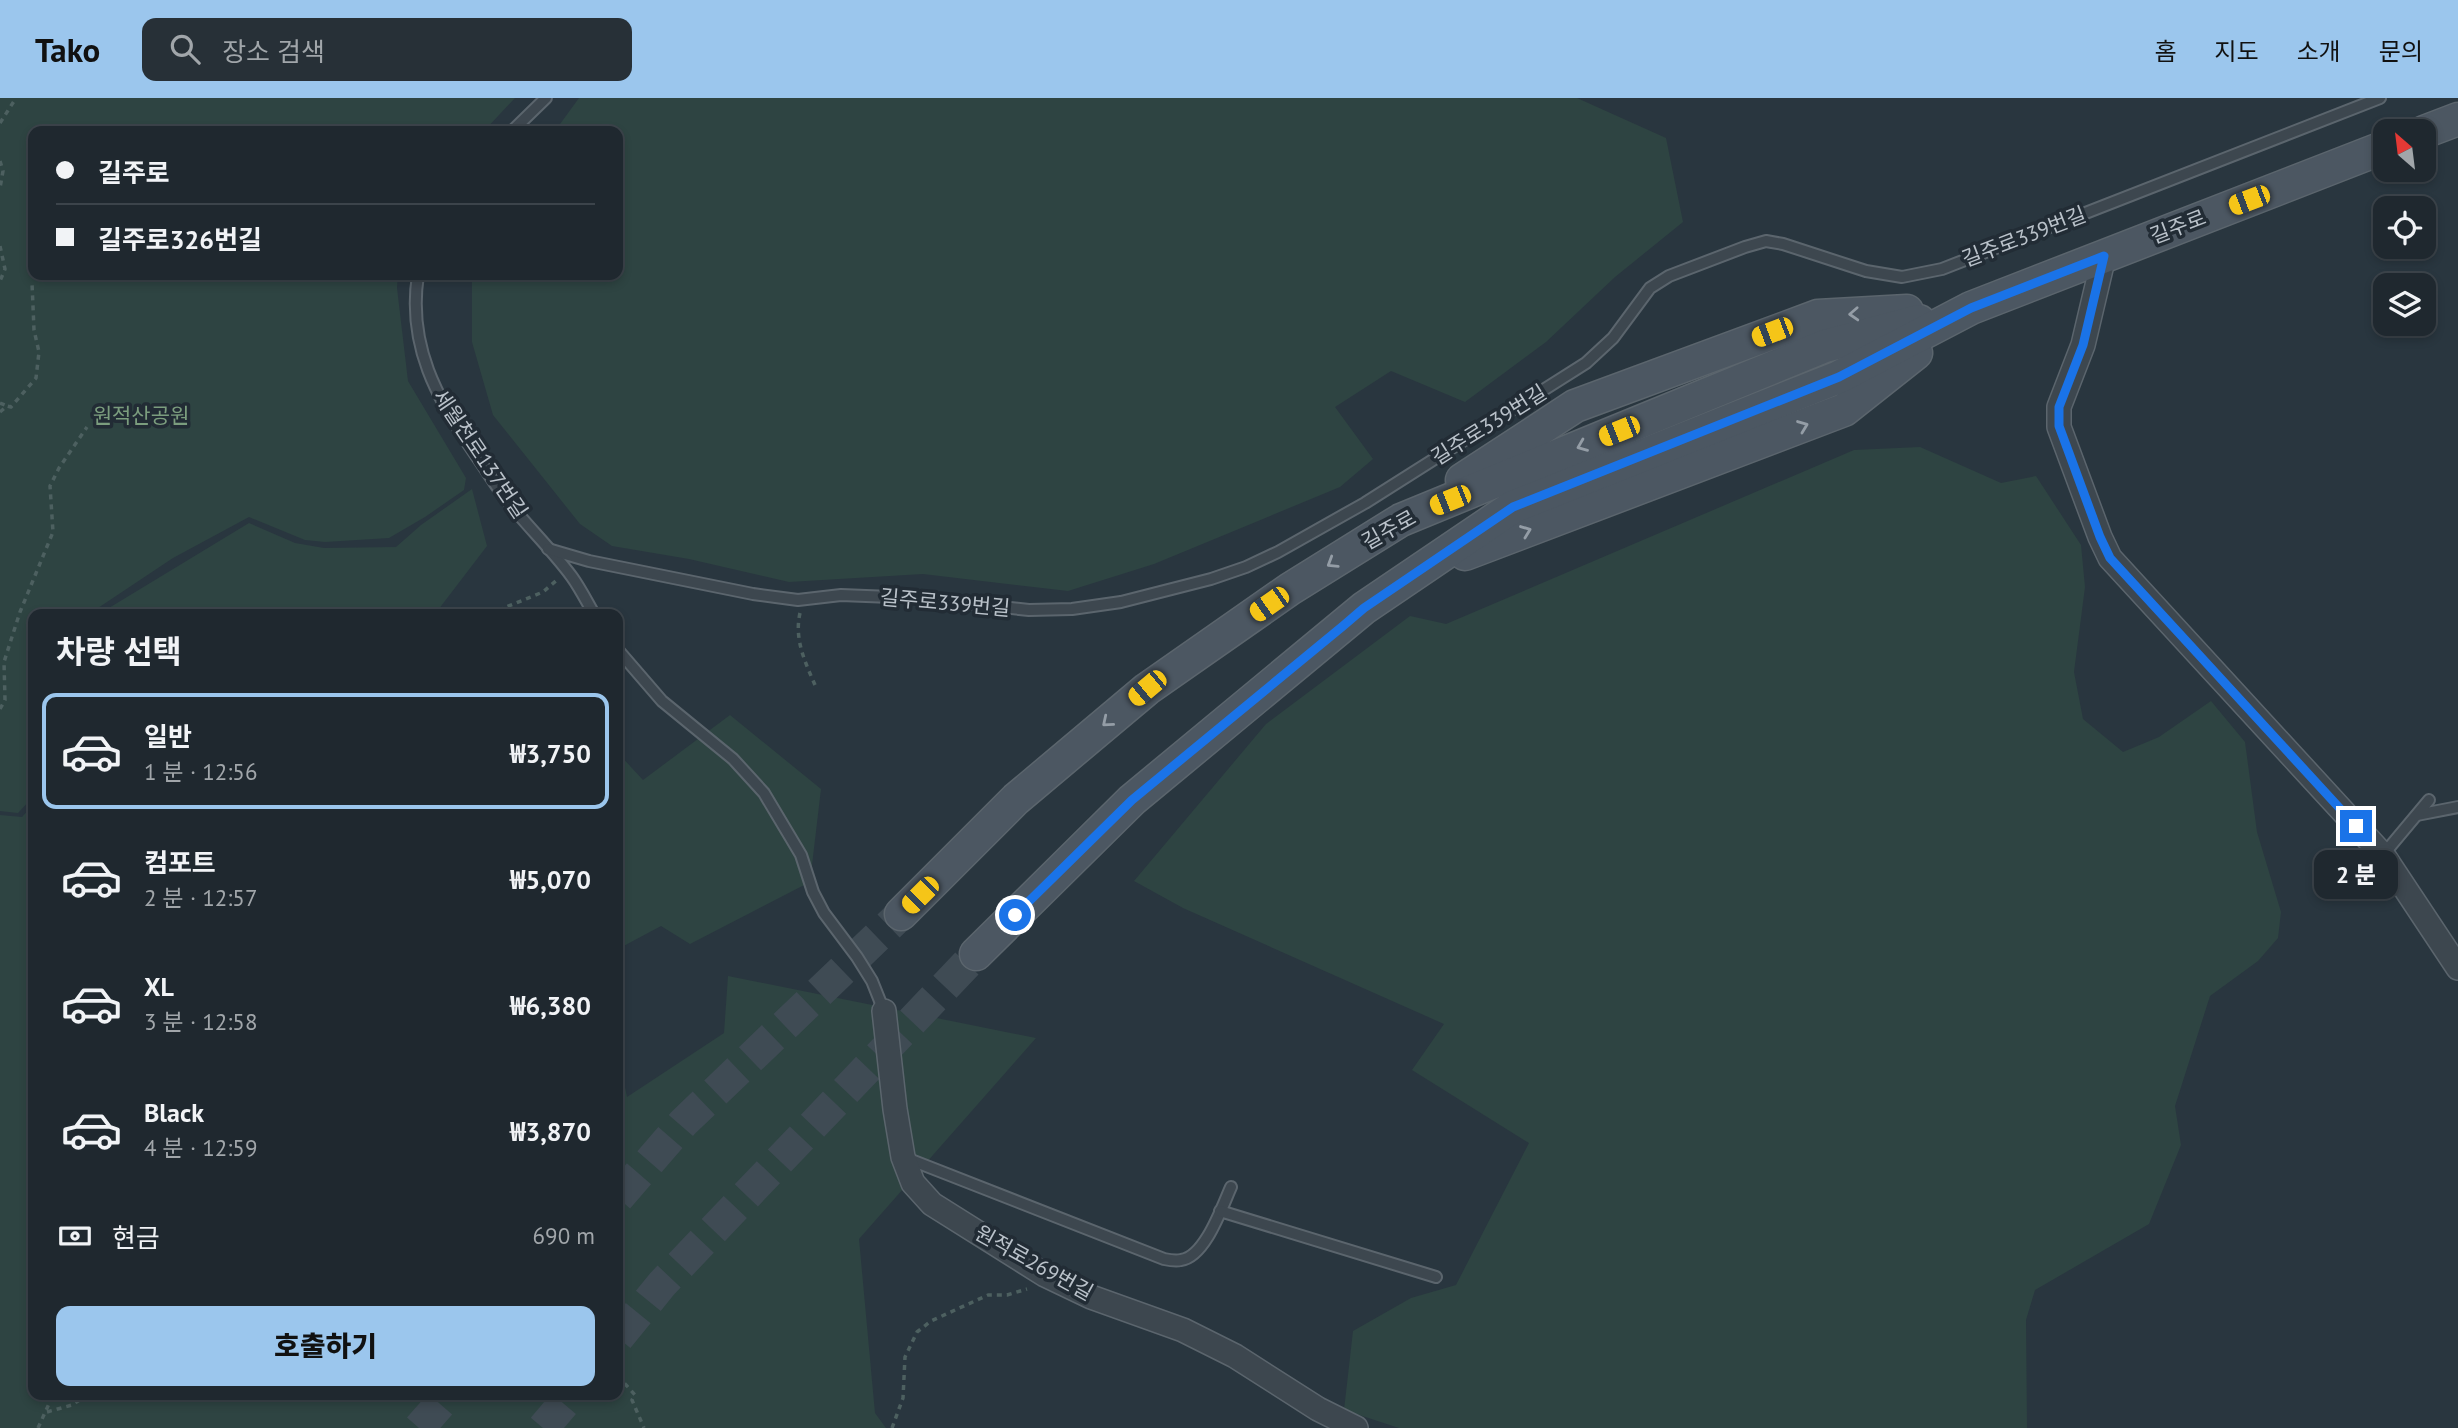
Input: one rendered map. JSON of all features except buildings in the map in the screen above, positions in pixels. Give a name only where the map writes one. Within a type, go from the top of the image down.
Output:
[{"type":"main road","points":[[2436,127],[2458,119]]},
{"type":"main road","name":"길주로","points":[[901,914],[1016,799],[1147,688],[1290,589],[1576,406],[1818,316],[1971,308],[2373,152]]},
{"type":"main road","points":[[976,954],[1132,800],[1364,608],[1416,573],[1844,410],[1971,308]]},
{"type":"street","points":[[2104,256],[2083,345],[2059,407],[2059,426],[2110,558],[2383,855],[2458,968]]},
{"type":"street","name":"원적로269번길","points":[[884,1010],[903,1157],[913,1184],[932,1204],[1045,1275],[1091,1297],[1183,1330],[1235,1356],[1318,1409],[1356,1428]]},
{"type":"lane","points":[[517,126],[546,98]]},
{"type":"lane","name":"길주로339번길","points":[[548,549],[589,561],[753,594],[799,600],[841,595],[903,597],[1029,610],[1072,609],[1121,602],[1211,579],[1246,567],[1365,503],[1586,363],[1612,338],[1650,288],[1669,276],[1745,247],[1766,242],[1783,244],[1866,271],[1902,277],[1942,270],[2380,98]]},
{"type":"lane","name":"세월천로137번길","points":[[418,280],[416,298],[420,341],[425,365],[436,393],[508,502],[565,570],[591,609]]},
{"type":"lane","points":[[623,656],[662,701],[733,759],[764,793],[801,855],[813,892],[824,913],[872,981],[884,1010]]},
{"type":"lane","points":[[2383,855],[2429,800]]},
{"type":"lane","points":[[2417,815],[2458,807]]},
{"type":"lane","points":[[903,1157],[1164,1259],[1183,1261],[1196,1254],[1204,1242],[1231,1187]]},
{"type":"lane","points":[[1220,1210],[1436,1277]]},
{"type":"path","points":[[0,123],[16,98]]},
{"type":"path","points":[[0,161],[4,171],[0,188]]},
{"type":"path","points":[[0,246],[5,269],[0,281]]},
{"type":"path","points":[[0,403],[11,407],[36,378],[39,352],[34,330],[32,283]]},
{"type":"path","points":[[0,412],[7,406]]},
{"type":"path","points":[[0,709],[5,700],[4,662],[20,612],[53,532],[50,486],[87,427]]},
{"type":"path","points":[[501,609],[543,592],[565,570]]},
{"type":"path","points":[[811,598],[799,614],[797,630],[804,660],[815,685]]},
{"type":"path","points":[[892,1428],[902,1398],[905,1357],[917,1332],[931,1321],[988,1295],[1007,1295],[1028,1289],[1045,1275]]},
{"type":"path","points":[[623,1382],[635,1395],[632,1400],[645,1428]]},
{"type":"path","points":[[38,1428],[51,1400]]},
{"type":"path","points":[[47,1412],[80,1400]]},
{"type":"green space","name":"원적산공원","points":[[0,98],[515,98],[489,126],[28,126],[28,280],[398,280],[408,381],[466,478],[464,490],[389,538],[325,542],[305,540],[249,517],[173,558],[96,609],[28,609],[28,802],[18,813],[0,811]]},
{"type":"green space","points":[[579,98],[1577,98],[1666,138],[1683,222],[1615,277],[1546,342],[1465,402],[1391,371],[1335,407],[1373,459],[1340,487],[1154,564],[1068,591],[923,574],[789,582],[689,559],[612,546],[580,524],[493,415],[472,342],[472,280],[623,280],[623,126],[559,126]]},
{"type":"green space","points":[[1920,447],[2001,483],[2036,476],[2081,545],[2085,587],[2074,672],[2083,719],[2123,752],[2159,737],[2211,701],[2245,742],[2257,832],[2281,912],[2278,938],[2258,961],[2210,996],[2175,1106],[2181,1145],[2149,1224],[2035,1290],[2026,1320],[2027,1428],[1399,1428],[1344,1410],[1353,1331],[1411,1298],[1456,1285],[1529,1143],[1412,1070],[1444,1024],[1183,908],[1134,881],[1266,724],[1410,616],[1446,624],[1854,450]]},
{"type":"green space","points":[[472,489],[487,546],[439,609],[107,609],[249,523],[295,543],[324,548],[396,547],[421,525]]},
{"type":"green space","points":[[730,715],[821,789],[810,882],[690,944],[661,926],[623,946],[623,758],[643,780]]},
{"type":"green space","points":[[28,810],[28,1400],[623,1400],[623,1077],[627,1097],[724,1033],[728,976],[1036,1038],[859,1239],[875,1413],[886,1428],[0,1428],[0,815],[22,817]]},
{"type":"tunnel","points":[[623,1192],[683,1123],[901,914]]},
{"type":"tunnel","points":[[623,1332],[662,1284],[976,954]]},
{"type":"tunnel","points":[[419,1428],[444,1400]]},
{"type":"tunnel","points":[[543,1428],[567,1400]]},
{"type":"route","points":[[1015,915],[1132,800],[1364,608],[1513,507],[1839,377],[1971,308],[2104,256],[2083,345],[2059,407],[2059,426],[2064,442],[2100,537],[2110,558],[2356,826]]}]
